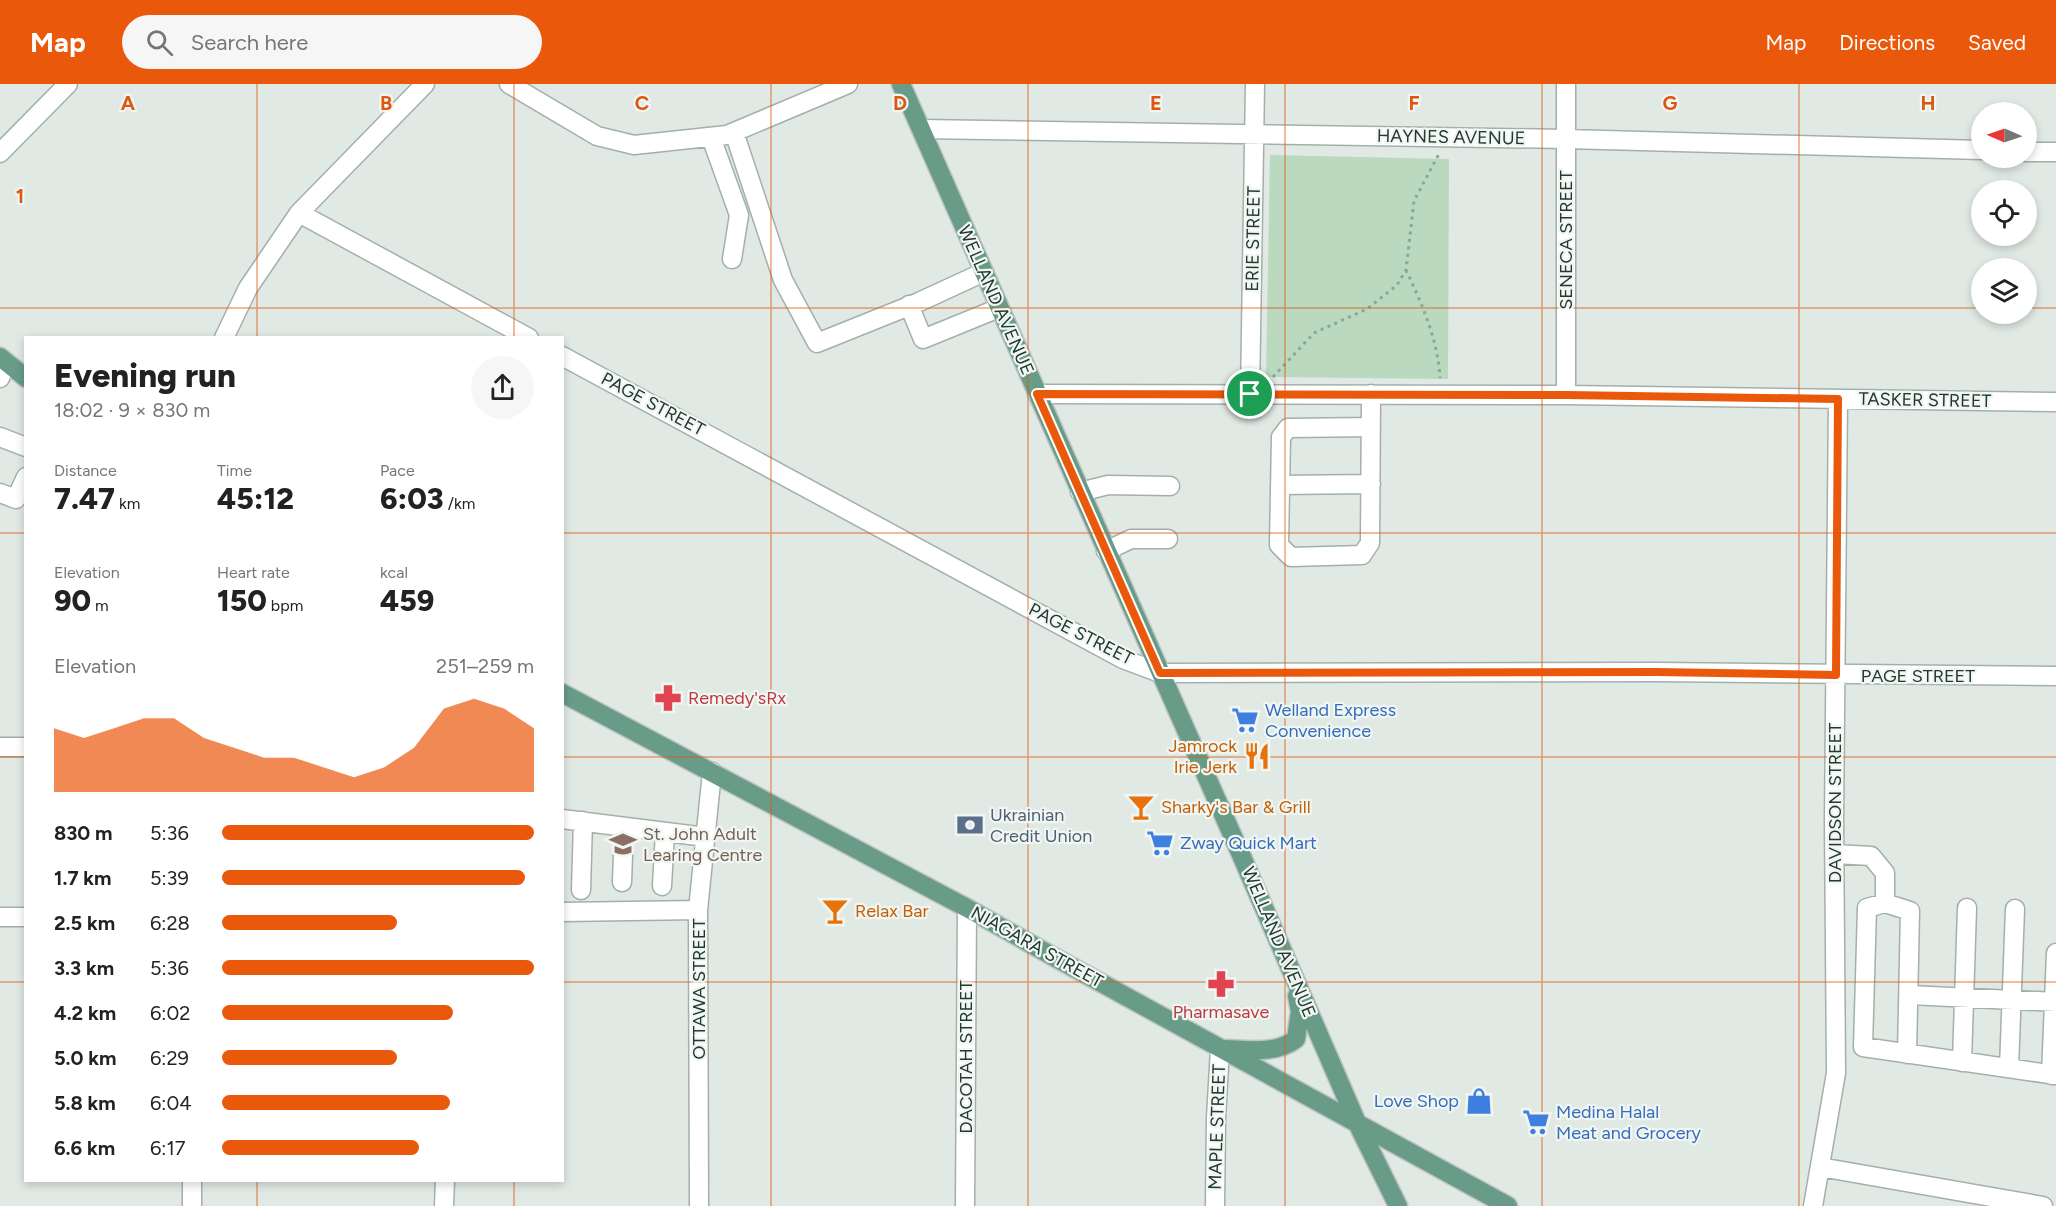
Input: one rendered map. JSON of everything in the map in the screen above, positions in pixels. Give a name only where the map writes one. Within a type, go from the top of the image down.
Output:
[{"type":"main road","name":"WELLAND AVENUE","points":[[901,84],[1358,1125],[1398,1206]]},
{"type":"main road","points":[[2,366],[24,377]]},
{"type":"main road","name":"NIAGARA STREET","points":[[564,694],[967,908],[1508,1206]]},
{"type":"main road","points":[[1220,1049],[1255,1051],[1286,1047],[1296,1039],[1300,1011],[1293,974]]},
{"type":"street","points":[[0,153],[68,84]]},
{"type":"street","points":[[225,336],[248,288],[299,213],[425,84]]},
{"type":"street","points":[[508,84],[597,136],[634,145],[727,135],[848,84]]},
{"type":"street","name":"ERIE STREET","points":[[1254,394],[1255,84]]},
{"type":"street","name":"SENECA STREET","points":[[1566,84],[1566,395]]},
{"type":"street","name":"HAYNES AVENUE","points":[[921,129],[1566,139],[1971,150]]},
{"type":"street","points":[[734,132],[783,280],[818,343],[984,272]]},
{"type":"street","points":[[711,137],[739,215],[732,259]]},
{"type":"street","points":[[2037,152],[2056,152]]},
{"type":"street","points":[[299,213],[525,336]]},
{"type":"street","points":[[909,305],[922,339],[999,308]]},
{"type":"street","name":"PAGE STREET","points":[[564,357],[1123,659],[1160,673],[1657,672],[2056,676]]},
{"type":"street","name":"TASKER STREET","points":[[1037,394],[1566,395],[2056,402]]},
{"type":"street","points":[[1371,394],[1371,427],[1371,484],[1370,543],[1362,555],[1291,557],[1279,545],[1281,437],[1288,428],[1371,427]]},
{"type":"street","name":"DAVIDSON STREET","points":[[1813,1206],[1836,1073],[1834,854],[1838,399]]},
{"type":"street","points":[[0,438],[24,446]]},
{"type":"street","points":[[0,493],[16,499],[24,481]]},
{"type":"street","points":[[1080,492],[1108,484],[1170,486]]},
{"type":"street","points":[[1280,484],[1371,484]]},
{"type":"street","points":[[1106,551],[1131,539],[1168,539]]},
{"type":"street","points":[[0,747],[24,747]]},
{"type":"street","name":"OTTAWA STREET","points":[[699,1206],[698,910],[712,772]]},
{"type":"street","points":[[564,819],[706,837]]},
{"type":"street","points":[[581,890],[583,821]]},
{"type":"street","points":[[622,882],[624,827]]},
{"type":"street","points":[[662,886],[665,832]]},
{"type":"street","points":[[1834,854],[1871,855],[1885,873],[1885,903]]},
{"type":"street","points":[[1907,1054],[1910,911],[1885,903],[1867,908],[1863,1047],[1907,1054],[2054,1075],[2056,953]]},
{"type":"street","name":"DACOTAH STREET","points":[[965,1206],[967,908]]},
{"type":"street","points":[[1962,1062],[1967,908]]},
{"type":"street","points":[[2009,1068],[2015,909]]},
{"type":"street","points":[[564,912],[698,910]]},
{"type":"street","points":[[0,917],[24,917]]},
{"type":"street","points":[[1835,936],[1866,936]]},
{"type":"street","points":[[1908,995],[2055,1002]]},
{"type":"street","points":[[1836,1016],[1864,1017]]},
{"type":"street","name":"MAPLE STREET","points":[[1215,1206],[1216,1118],[1220,1049]]},
{"type":"street","points":[[1820,1167],[2043,1206]]},
{"type":"street","points":[[192,1182],[192,1206]]},
{"type":"street","points":[[444,1206],[445,1182]]},
{"type":"path","points":[[1254,394],[1314,333],[1367,309],[1397,285],[1406,270],[1414,201],[1428,172],[1439,156],[1444,137]]},
{"type":"path","points":[[1406,270],[1424,310],[1440,367],[1442,395]]},
{"type":"green space","points":[[1270,155],[1449,159],[1448,379],[1266,377]]},
{"type":"place","name":"Remedy'sRx","points":[[668,698]]},
{"type":"place","name":"Welland Express Convenience","points":[[1245,720]]},
{"type":"place","name":"Jamrock Irie Jerk","points":[[1257,756]]},
{"type":"place","name":"Sharky's Bar & Grill","points":[[1141,807]]},
{"type":"place","name":"Ukrainian Credit Union","points":[[970,825]]},
{"type":"place","name":"Zway Quick Mart","points":[[1160,843]]},
{"type":"place","name":"St. John Adult Learing Centre","points":[[623,844]]},
{"type":"place","name":"Relax Bar","points":[[835,911]]},
{"type":"place","name":"Pharmasave","points":[[1221,984]]},
{"type":"place","name":"Love Shop","points":[[1479,1101]]},
{"type":"place","name":"Medina Halal Meat and Grocery","points":[[1536,1122]]},
{"type":"route","points":[[1037,394],[1250,394],[1838,399],[1836,675],[1657,672],[1160,673],[1037,394]]}]
